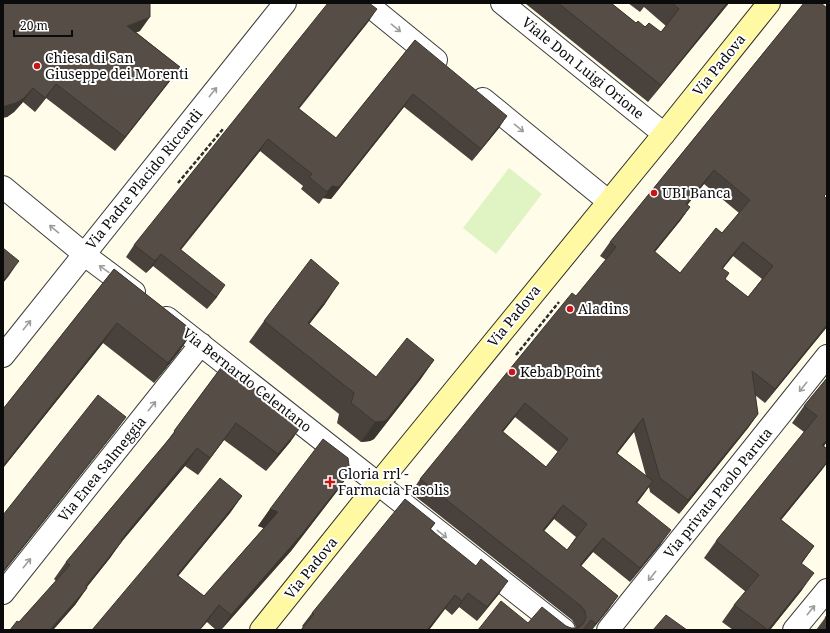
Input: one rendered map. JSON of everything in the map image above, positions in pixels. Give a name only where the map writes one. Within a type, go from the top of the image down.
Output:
[{"type":"street","name":"Via Padre Placido Riccardi","points":[[3,356],[284,3]]},
{"type":"street","points":[[366,3],[608,201]]},
{"type":"street","name":"Viale Don Luigi Orione","points":[[502,3],[664,134]]},
{"type":"street","name":"Via Padova","points":[[261,630],[769,3]]},
{"type":"street","name":"Via Bernardo Celentano","points":[[3,187],[84,254],[201,344],[564,630]]},
{"type":"street","name":"Via Enea Salmeggia","points":[[3,593],[201,344]]},
{"type":"street","name":"Via privata Paolo Paruta","points":[[608,630],[827,356]]},
{"type":"street","points":[[794,630],[827,590]]},
{"type":"path","points":[[178,184],[223,129]]},
{"type":"path","points":[[516,355],[559,302]]},
{"type":"green space","points":[[509,168],[542,194],[496,254],[463,228]]},
{"type":"building","points":[[3,3],[150,3],[150,17],[127,26],[180,67],[125,137],[56,84],[45,98],[33,88],[24,98],[16,103],[3,107]]},
{"type":"building","points":[[328,3],[369,3],[377,9],[298,108],[336,138],[415,40],[507,116],[481,149],[413,94],[339,187],[332,186],[327,192],[309,177],[312,174],[268,139],[180,249],[225,285],[216,297],[161,254],[155,261],[134,245]]},
{"type":"building","points":[[558,3],[611,3],[636,23],[638,21],[645,27],[649,23],[661,32],[679,9],[672,3],[727,3],[661,85]]},
{"type":"building","points":[[804,3],[821,3],[827,8],[827,193],[824,196],[827,199],[827,325],[775,389],[752,371],[758,414],[688,500],[660,478],[643,418],[616,453],[653,481],[636,502],[671,530],[640,568],[603,538],[580,565],[618,596],[596,624],[591,620],[583,630],[478,630],[501,601],[528,623],[542,607],[566,626],[578,628],[583,624],[586,618],[585,611],[581,606],[420,479],[572,293],[576,296],[616,247],[610,242]],"holes":[[[714,170],[750,200],[722,233],[716,228],[680,273],[654,251],[690,207],[686,204]],[[743,242],[773,266],[748,297],[725,279],[729,273],[722,268]],[[525,403],[568,439],[546,467],[502,431]],[[563,505],[587,524],[567,550],[543,530]]]},
{"type":"building","points":[[3,248],[19,261],[3,280]]},
{"type":"building","points":[[311,259],[339,283],[308,323],[376,377],[407,338],[434,360],[385,421],[375,422],[351,403],[354,393],[264,321]]},
{"type":"building","points":[[114,269],[193,331],[168,363],[117,323],[3,466],[3,409]]},
{"type":"building","points":[[223,365],[303,424],[278,454],[236,423],[210,458],[197,448],[121,540],[122,541],[86,586],[87,588],[50,630],[10,630],[70,565],[66,562],[175,432],[174,431]]},
{"type":"building","points":[[827,378],[827,440],[822,445],[827,449],[827,462],[780,519],[814,546],[801,563],[814,573],[768,630],[734,605],[759,575],[716,541],[817,416],[804,406]]},
{"type":"building","points":[[98,395],[126,417],[3,571],[3,515]]},
{"type":"building","points":[[323,439],[348,458],[350,473],[302,534],[231,615],[219,605],[199,630],[92,630],[220,478],[242,496],[177,575],[204,596],[278,512],[270,509]]},
{"type":"building","points":[[405,499],[435,523],[430,529],[476,566],[481,559],[508,581],[487,607],[468,593],[462,601],[455,595],[427,630],[301,630],[314,614],[312,613]]},
{"type":"building","points":[[666,615],[687,630],[653,630]]},
{"type":"place","name":"Chiesa di San Giuseppe dei Morenti","points":[[37,66]]},
{"type":"place","name":"UBI Banca","points":[[654,193]]},
{"type":"place","name":"Aladins","points":[[570,309]]},
{"type":"place","name":"Kebab Point","points":[[512,372]]},
{"type":"place","name":"Gloria rrl - Farmacia Fasolis","points":[[330,482]]}]
